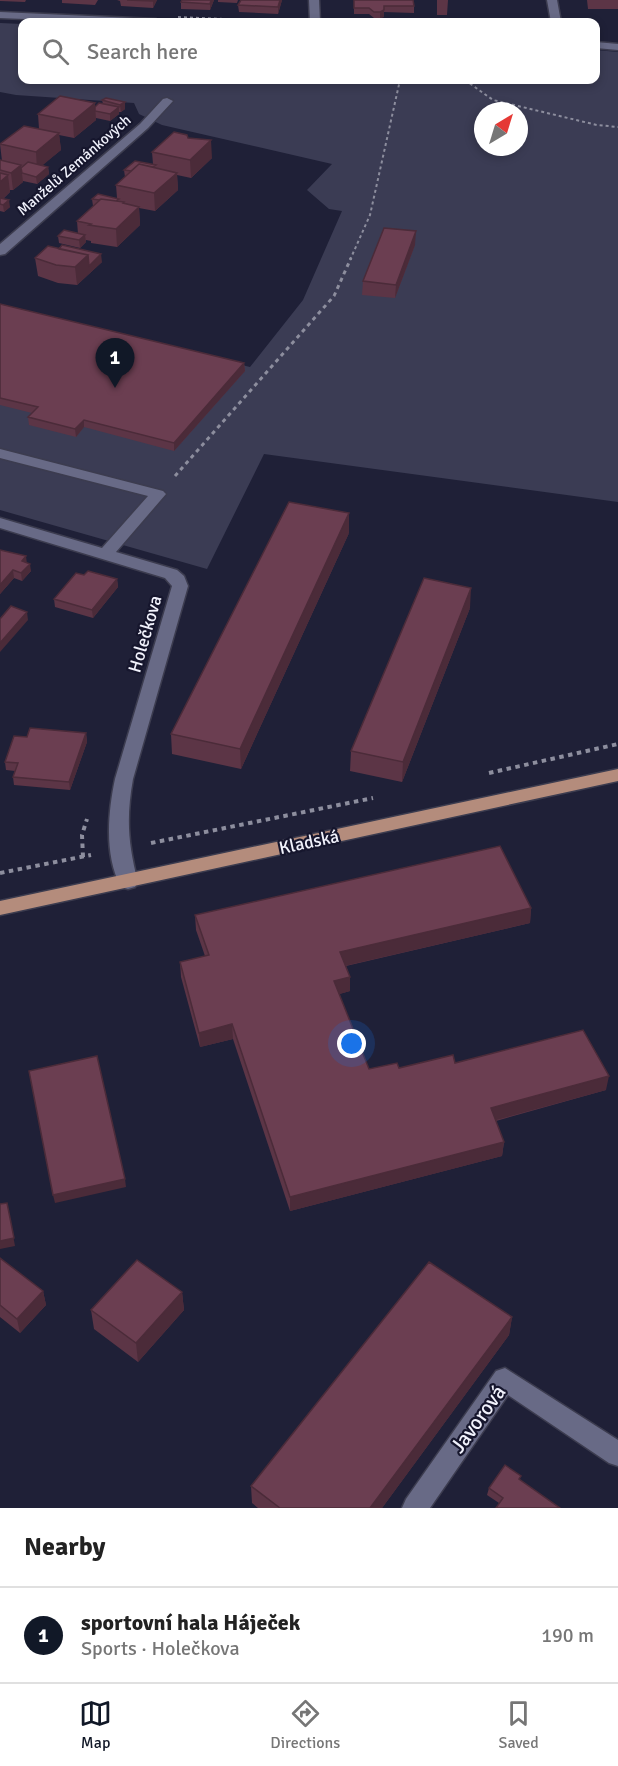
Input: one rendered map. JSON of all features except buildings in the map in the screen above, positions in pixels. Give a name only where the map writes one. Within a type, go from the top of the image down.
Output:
[{"type":"main road","name":"Kladská","points":[[0,908],[618,775]]},
{"type":"street","points":[[314,0],[315,18]]},
{"type":"street","points":[[552,0],[555,18]]},
{"type":"street","points":[[0,15],[67,18]]},
{"type":"street","points":[[600,45],[618,47]]},
{"type":"street","name":"Manželů Zemánkových","points":[[0,251],[144,126],[167,101]]},
{"type":"street","points":[[0,453],[158,494],[106,554]]},
{"type":"street","name":"Holečkova","points":[[0,523],[171,574],[178,580],[180,586],[124,779],[116,823],[128,882]]},
{"type":"street","name":"Javorová","points":[[414,1508],[505,1379],[618,1454]]},
{"type":"path","points":[[158,494],[334,296],[370,215],[399,84]]},
{"type":"path","points":[[471,84],[493,100],[585,122],[618,127]]},
{"type":"path","points":[[487,774],[618,744]]},
{"type":"path","points":[[0,873],[376,798]]},
{"type":"path","points":[[83,857],[82,835],[89,813]]},
{"type":"shaded area","points":[[0,23],[18,24],[18,84],[600,84],[600,50],[618,52],[618,502],[264,454],[207,569],[0,510],[0,306],[250,367],[303,300],[342,211],[329,209],[307,190],[332,164],[162,125],[139,114],[134,103],[0,92]]},
{"type":"place","name":"sportovní hala Háječek","points":[[115,388]]}]
